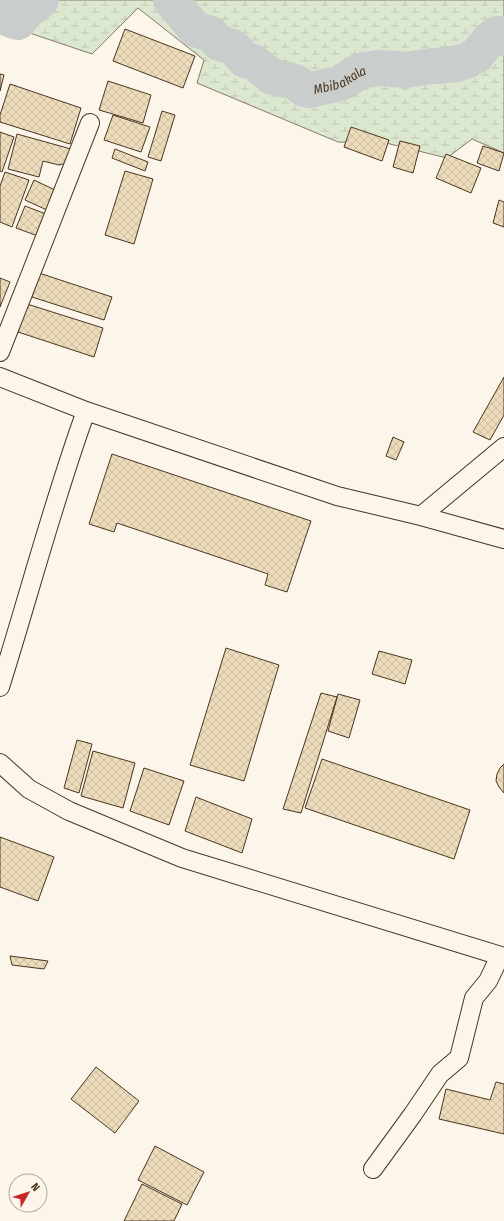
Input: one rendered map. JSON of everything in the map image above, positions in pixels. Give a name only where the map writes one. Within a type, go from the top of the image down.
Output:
[{"type":"street","points":[[0,352],[90,123]]},
{"type":"street","points":[[0,377],[86,410],[337,496],[421,516],[504,539]]},
{"type":"street","points":[[0,687],[51,517],[86,410]]},
{"type":"street","points":[[421,516],[504,447]]},
{"type":"street","points":[[0,763],[29,789],[69,811],[182,858],[502,956],[488,981],[474,998],[459,1058],[440,1074],[409,1120],[372,1169]]},
{"type":"green space","name":"Mbibakala","points":[[0,0],[504,0],[504,153],[472,139],[447,158],[386,143],[338,142],[197,83],[204,60],[138,8],[92,54],[0,23]]},
{"type":"building","points":[[125,29],[195,56],[183,88],[113,61]]},
{"type":"building","points":[[0,74],[4,75],[0,91]]},
{"type":"building","points":[[108,81],[151,95],[143,123],[99,110]]},
{"type":"building","points":[[10,84],[81,108],[70,144],[0,122],[0,115]]},
{"type":"building","points":[[162,111],[175,115],[161,161],[148,157]]},
{"type":"building","points":[[113,115],[150,127],[141,152],[104,140]]},
{"type":"building","points":[[351,127],[389,140],[382,161],[344,147]]},
{"type":"building","points":[[0,132],[14,137],[2,172],[0,171]]},
{"type":"building","points":[[17,134],[71,149],[67,163],[59,165],[43,161],[39,177],[8,169]]},
{"type":"building","points":[[400,141],[420,146],[413,173],[393,167]]},
{"type":"building","points":[[483,146],[504,153],[499,171],[477,163]]},
{"type":"building","points":[[115,149],[148,162],[145,171],[112,158]]},
{"type":"building","points":[[446,154],[481,168],[471,193],[436,178]]},
{"type":"building","points":[[125,171],[153,179],[134,244],[105,235]]},
{"type":"building","points":[[5,172],[29,180],[12,227],[0,222],[0,186]]},
{"type":"building","points":[[34,180],[55,190],[47,210],[25,200]]},
{"type":"building","points":[[499,200],[504,202],[504,227],[493,223]]},
{"type":"building","points":[[25,206],[46,214],[38,236],[16,228]]},
{"type":"building","points":[[39,273],[112,297],[104,320],[32,297]]},
{"type":"building","points":[[0,278],[10,282],[0,307]]},
{"type":"building","points":[[27,304],[103,328],[94,357],[18,332]]},
{"type":"building","points":[[504,377],[504,415],[490,440],[473,432]]},
{"type":"building","points":[[393,437],[404,442],[396,460],[386,456]]},
{"type":"building","points":[[112,454],[311,521],[287,592],[265,585],[268,574],[117,523],[114,532],[89,524]]},
{"type":"building","points":[[226,648],[279,665],[244,781],[190,765]]},
{"type":"building","points":[[379,651],[412,660],[405,684],[372,674]]},
{"type":"building","points":[[321,693],[337,697],[301,813],[283,809]]},
{"type":"building","points":[[338,694],[360,700],[349,738],[328,731]]},
{"type":"building","points":[[77,740],[92,744],[79,793],[64,788]]},
{"type":"building","points":[[93,751],[135,763],[123,808],[81,796]]},
{"type":"building","points":[[322,759],[470,810],[454,859],[305,808]]},
{"type":"building","points":[[504,764],[504,793],[496,781],[497,774]]},
{"type":"building","points":[[144,768],[184,781],[169,825],[130,811]]},
{"type":"building","points":[[196,797],[252,819],[242,853],[185,831]]},
{"type":"building","points":[[0,837],[54,857],[38,901],[0,887]]},
{"type":"building","points":[[10,956],[48,961],[44,969],[12,965]]},
{"type":"building","points":[[96,1067],[139,1101],[115,1133],[71,1099]]},
{"type":"building","points":[[496,1082],[504,1084],[504,1134],[439,1119],[446,1089],[490,1100]]},
{"type":"building","points":[[155,1146],[204,1172],[187,1205],[138,1180]]},
{"type":"building","points":[[142,1184],[182,1204],[174,1221],[124,1221]]},
{"type":"waterway","name":"Mbibakala","points":[[0,14],[18,22],[27,11],[41,0]]},
{"type":"waterway","name":"Mbibakala","points":[[171,0],[195,29],[211,34],[219,43],[233,47],[245,60],[254,62],[272,77],[297,83],[304,89],[310,90],[337,84],[364,70],[381,68],[406,70],[456,64],[477,55],[489,40],[497,34],[500,34],[504,38]]}]
